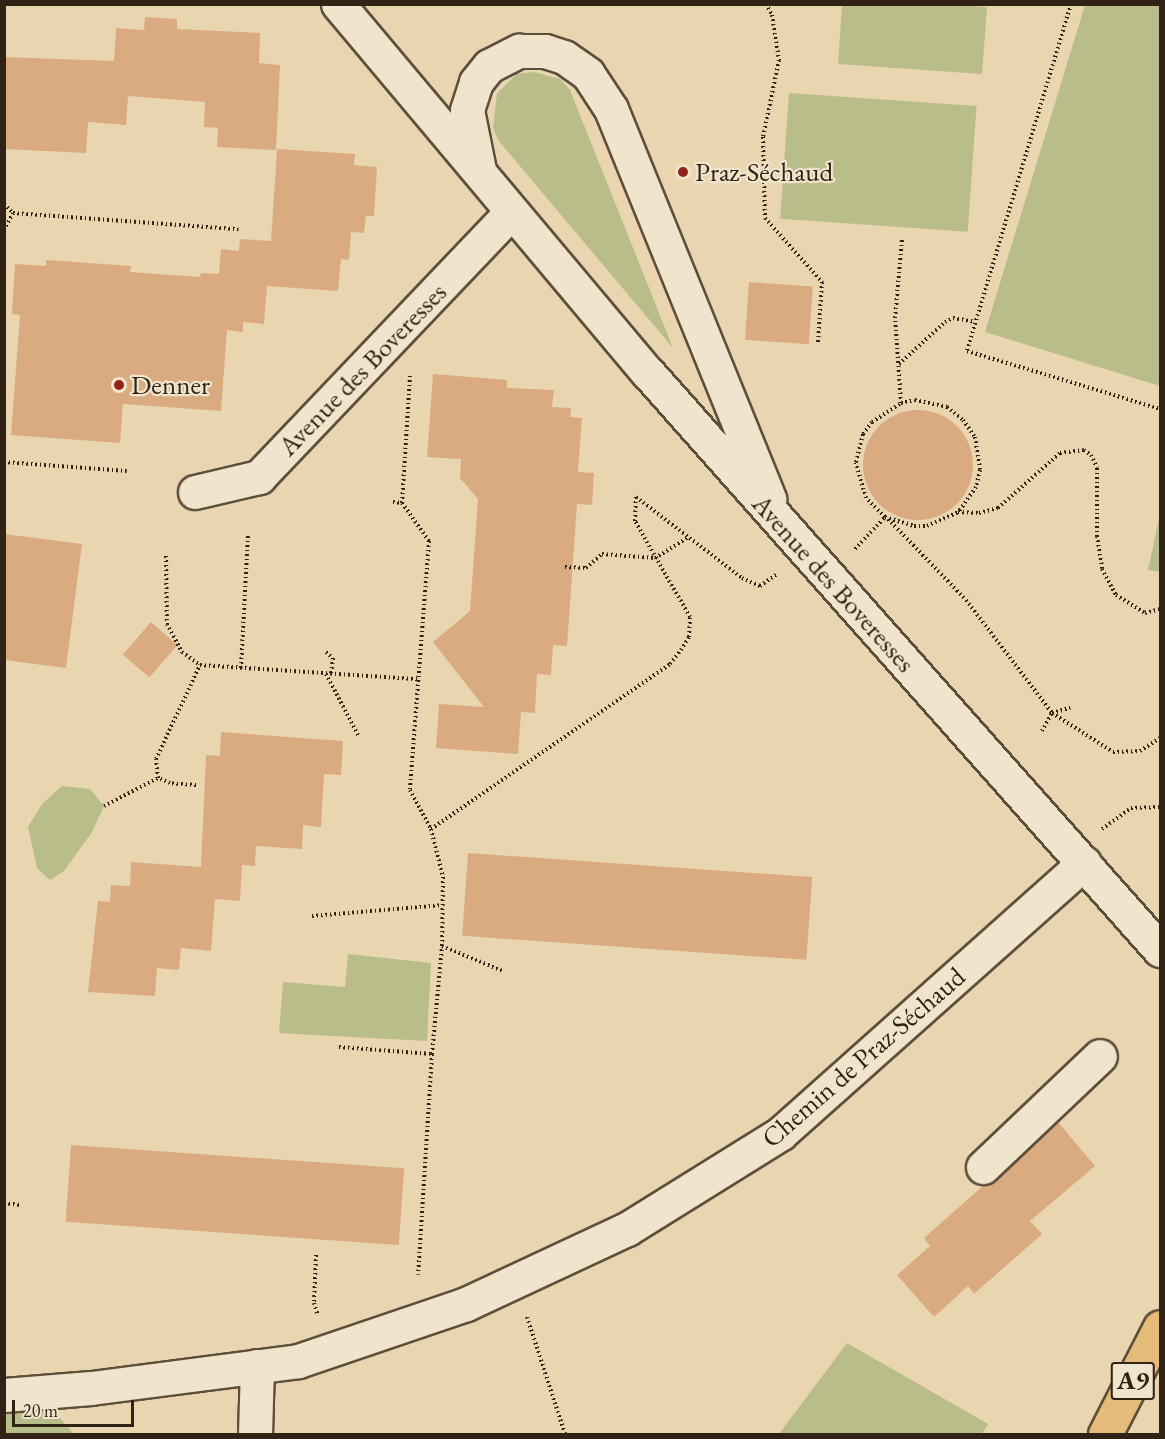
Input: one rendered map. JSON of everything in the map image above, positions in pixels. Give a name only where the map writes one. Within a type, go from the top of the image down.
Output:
[{"type":"highway","name":"A9","points":[[1105,1434],[1161,1327]]},
{"type":"street","name":"Avenue des Boveresses","points":[[338,4],[510,213],[778,522],[1161,950]]},
{"type":"street","points":[[482,180],[466,110],[476,82],[489,66],[519,51],[545,51],[564,57],[588,74],[611,109],[778,522]]},
{"type":"street","name":"Avenue des Boveresses","points":[[195,492],[259,477],[510,213]]},
{"type":"street","name":"Chemin de Praz-Séchaud","points":[[4,1395],[298,1361],[466,1304],[627,1229],[781,1133],[1078,857]]},
{"type":"street","points":[[982,1167],[1100,1056]]},
{"type":"street","points":[[255,1434],[256,1366]]},
{"type":"path","points":[[766,4],[779,60],[763,138],[765,218],[822,282],[818,343]]},
{"type":"path","points":[[1071,4],[967,351],[1161,410]]},
{"type":"path","points":[[4,204],[13,213],[238,229]]},
{"type":"path","points":[[4,230],[13,213]]},
{"type":"path","points":[[901,403],[895,318],[902,238]]},
{"type":"path","points":[[898,364],[945,322],[953,318],[975,322]]},
{"type":"path","points":[[411,366],[402,503],[429,541],[410,790],[431,829],[443,877],[442,946],[423,1154],[418,1275]]},
{"type":"path","points":[[958,512],[976,487],[980,470],[975,437],[963,420],[947,408],[915,400],[901,403],[872,422],[858,450],[860,486],[866,498],[966,600],[1052,713],[1113,752],[1140,751],[1161,738]]},
{"type":"path","points":[[885,517],[914,526],[927,526],[958,512],[979,513],[998,508],[1060,453],[1084,450],[1091,455],[1097,468],[1097,537],[1102,569],[1116,595],[1145,613],[1161,609]]},
{"type":"path","points":[[4,462],[127,471]]},
{"type":"path","points":[[431,829],[670,664],[681,650],[689,637],[690,617],[635,521],[636,497],[742,578],[760,586],[783,570]]},
{"type":"path","points":[[393,502],[402,503]]},
{"type":"path","points":[[851,554],[885,517]]},
{"type":"path","points":[[241,668],[248,534]]},
{"type":"path","points":[[565,567],[586,568],[602,554],[655,558],[688,537]]},
{"type":"path","points":[[166,556],[167,624],[182,652],[200,665],[419,679]]},
{"type":"path","points":[[326,652],[333,658],[332,674]]},
{"type":"path","points":[[158,778],[156,759],[200,665]]},
{"type":"path","points":[[325,673],[358,735]]},
{"type":"path","points":[[1042,731],[1052,713],[1070,708]]},
{"type":"path","points":[[158,778],[170,783],[196,785]]},
{"type":"path","points":[[104,806],[158,778]]},
{"type":"path","points":[[1078,857],[1131,808],[1161,807]]},
{"type":"path","points":[[312,916],[442,905]]},
{"type":"path","points":[[442,946],[503,971]]},
{"type":"path","points":[[339,1047],[432,1054]]},
{"type":"path","points":[[4,1203],[21,1205]]},
{"type":"path","points":[[316,1255],[314,1303],[330,1350]]},
{"type":"path","points":[[513,1284],[534,1331],[565,1434]]},
{"type":"green space","points":[[842,5],[987,7],[982,74],[838,64]]},
{"type":"green space","points":[[1085,5],[1160,5],[1160,386],[985,332]]},
{"type":"green space","points":[[534,72],[560,79],[570,90],[673,348],[498,140],[493,128],[497,93],[517,74]]},
{"type":"green space","points":[[789,93],[977,106],[968,232],[780,219]]},
{"type":"green space","points":[[1160,514],[1160,572],[1148,570]]},
{"type":"green space","points":[[62,786],[90,789],[104,806],[92,832],[64,871],[50,880],[37,868],[28,827],[42,804]]},
{"type":"green space","points":[[348,954],[431,963],[427,1041],[279,1033],[283,982],[345,987]]},
{"type":"green space","points":[[847,1343],[988,1424],[982,1434],[779,1434]]},
{"type":"green space","points":[[31,1385],[74,1434],[5,1434],[5,1390]]},
{"type":"building","points":[[145,17],[177,19],[177,29],[260,33],[259,63],[280,65],[276,150],[217,147],[218,128],[204,127],[205,102],[128,96],[126,125],[88,122],[86,153],[4,149],[4,57],[114,61],[116,28],[144,30]]},
{"type":"building","points":[[277,149],[355,154],[354,165],[377,167],[374,216],[366,216],[364,233],[351,232],[349,260],[341,259],[338,291],[267,286],[264,324],[243,322],[243,332],[227,330],[221,411],[123,404],[120,443],[11,435],[20,315],[12,314],[15,264],[46,266],[46,260],[131,266],[130,272],[200,277],[201,273],[219,274],[221,249],[239,251],[240,239],[271,241]]},
{"type":"building","points":[[749,282],[813,286],[809,344],[745,340]]},
{"type":"building","points":[[433,374],[507,380],[507,388],[554,390],[552,407],[571,408],[570,417],[582,418],[578,472],[594,473],[592,505],[577,504],[567,646],[553,645],[551,675],[537,674],[535,713],[521,712],[518,754],[436,748],[439,704],[484,707],[433,642],[470,611],[478,499],[460,478],[461,459],[427,457]]},
{"type":"building","points":[[918,410],[939,414],[957,426],[969,444],[973,465],[969,486],[957,504],[939,516],[918,520],[897,516],[879,504],[867,486],[863,465],[867,444],[879,426],[897,414]]},
{"type":"building","points":[[4,534],[82,544],[66,668],[4,660]]},
{"type":"building","points":[[151,622],[177,645],[149,677],[123,654]]},
{"type":"building","points":[[221,732],[343,741],[341,775],[324,774],[321,827],[303,825],[302,849],[256,846],[255,866],[242,865],[240,901],[215,899],[211,951],[181,948],[179,970],[157,968],[155,996],[88,992],[98,901],[110,902],[111,885],[130,886],[131,862],[201,867],[206,755],[220,756]]},
{"type":"building","points":[[468,853],[812,877],[806,960],[462,936]]},
{"type":"building","points":[[1058,1122],[1095,1166],[1030,1221],[1042,1234],[974,1294],[968,1286],[934,1317],[897,1275],[930,1246],[924,1238],[984,1185],[996,1181]]},
{"type":"building","points":[[71,1145],[404,1168],[399,1245],[66,1222]]},
{"type":"place","name":"Praz-Séchaud","points":[[683,172]]},
{"type":"place","name":"Denner","points":[[119,385]]}]
